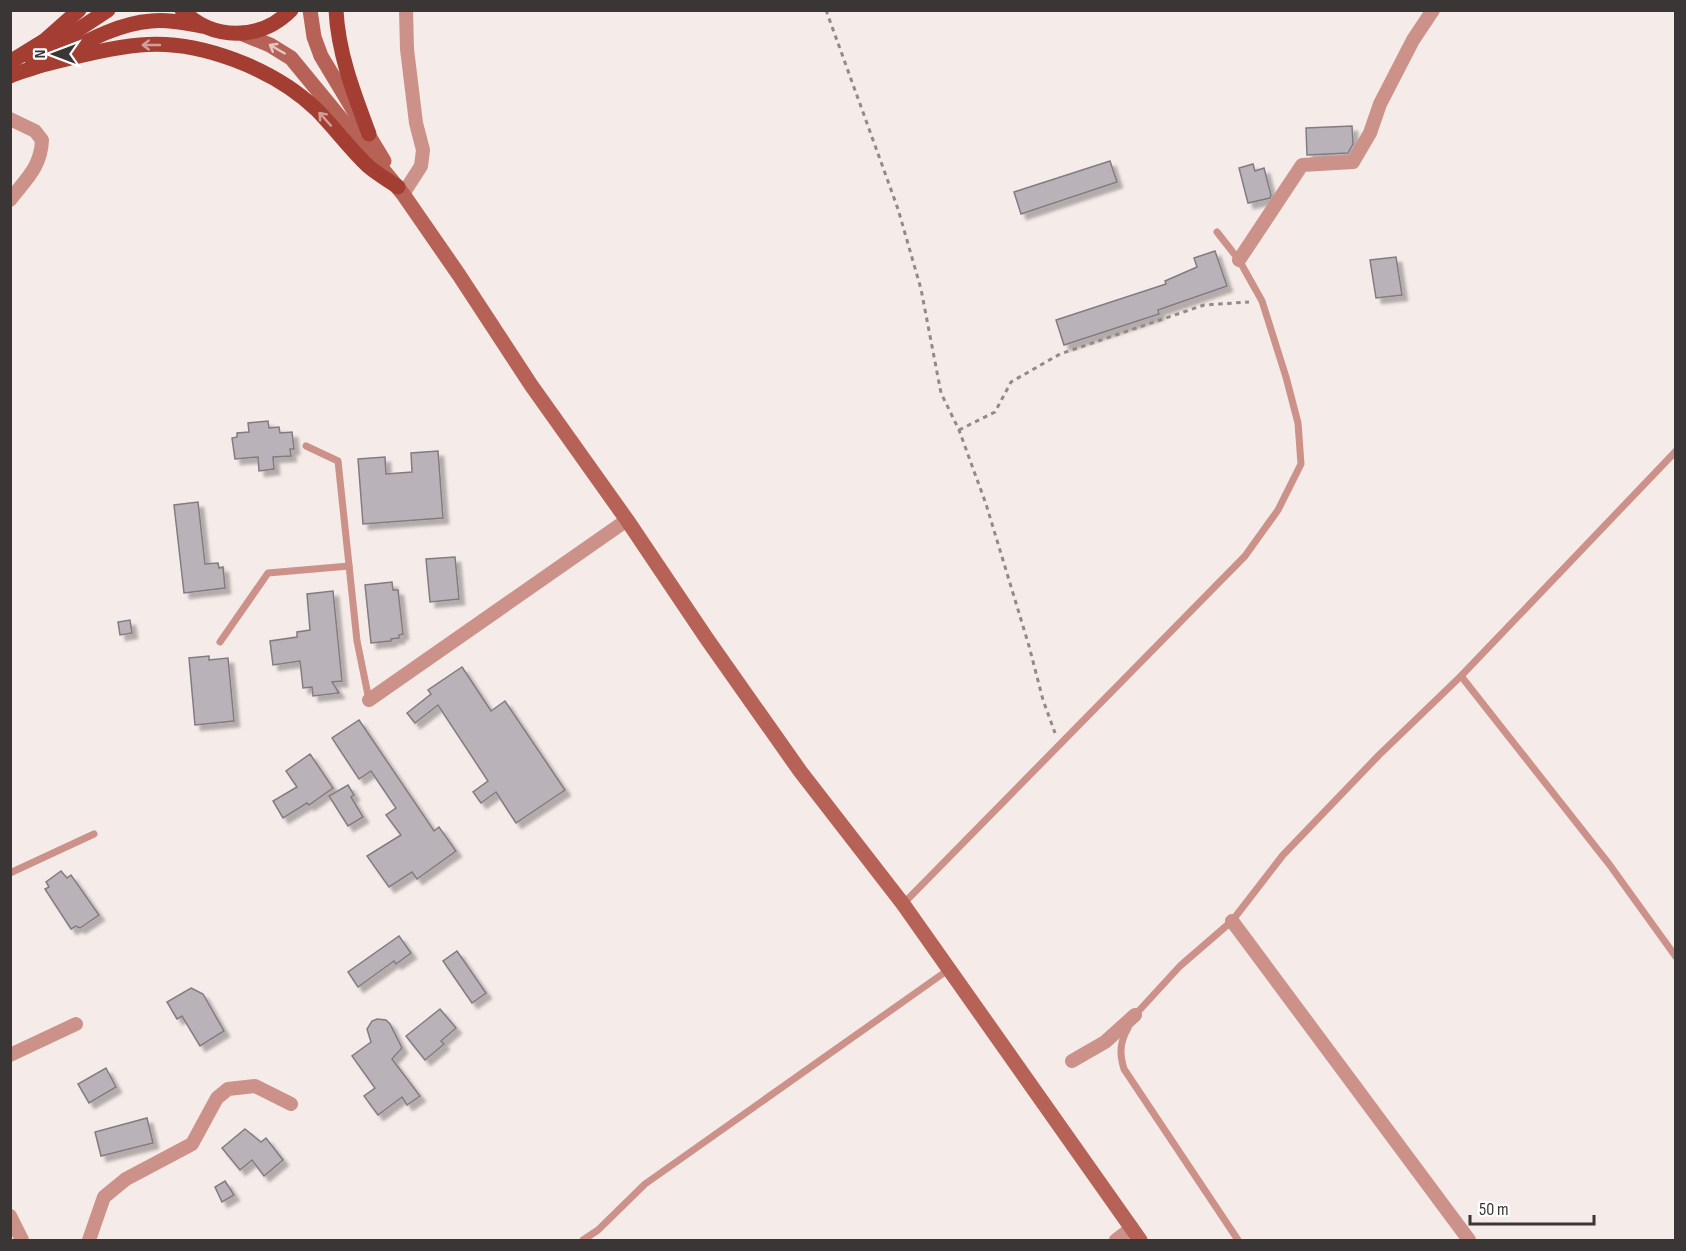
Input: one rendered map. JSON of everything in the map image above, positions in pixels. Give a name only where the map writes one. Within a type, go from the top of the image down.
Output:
[{"type":"main road","points":[[11,71],[80,10]]},
{"type":"main road","points":[[11,71],[108,10]]},
{"type":"main road","points":[[182,10],[202,26]]},
{"type":"main road","points":[[38,66],[105,33],[128,25],[169,20],[202,26],[221,33],[243,34],[257,32],[271,26],[291,10]]},
{"type":"main road","points":[[310,10],[314,38],[321,56],[401,191],[531,385],[793,761],[903,904],[1136,1234]]},
{"type":"main road","points":[[336,10],[341,46],[351,88],[369,134]]},
{"type":"main road","points":[[243,34],[270,45],[291,58],[401,191]]},
{"type":"main road","points":[[11,71],[142,44],[185,47],[230,59],[256,68],[291,88],[316,110],[370,168],[401,191]]},
{"type":"street","points":[[401,191],[421,166],[423,150],[416,123],[407,49],[406,10]]},
{"type":"street","points":[[1239,260],[1302,165],[1353,162],[1370,133],[1380,104],[1413,40],[1433,10]]},
{"type":"street","points":[[10,119],[35,131],[42,140],[42,154],[36,168],[10,200]]},
{"type":"street","points":[[369,700],[627,520]]},
{"type":"street","points":[[1232,921],[1470,1240]]},
{"type":"street","points":[[1072,1061],[1105,1042],[1135,1015]]},
{"type":"street","points":[[10,1055],[76,1024]]},
{"type":"street","points":[[89,1240],[104,1197],[126,1179],[192,1144],[217,1098],[228,1089],[255,1086],[291,1104]]},
{"type":"street","points":[[10,1216],[22,1240]]},
{"type":"street","points":[[1116,1240],[1136,1234]]},
{"type":"lane","points":[[903,904],[1245,556],[1278,510],[1300,464],[1298,423],[1262,301],[1239,260],[1217,231]]},
{"type":"lane","points":[[306,446],[338,461],[357,642],[369,700]]},
{"type":"lane","points":[[1238,1240],[1124,1069],[1120,1053],[1122,1038],[1135,1015],[1180,966],[1232,921],[1283,855],[1379,755],[1461,676],[1676,451]]},
{"type":"lane","points":[[220,642],[268,573],[349,566]]},
{"type":"lane","points":[[1461,676],[1609,864],[1676,957]]},
{"type":"lane","points":[[10,873],[94,834]]},
{"type":"lane","points":[[582,1240],[597,1230],[645,1184],[948,970]]},
{"type":"path","points":[[826,10],[898,209],[921,289],[941,393],[959,430],[986,504],[1043,700],[1059,745]]},
{"type":"path","points":[[959,430],[995,412],[1011,382],[1060,354],[1204,305],[1262,301]]},
{"type":"building","points":[[1352,126],[1353,144],[1348,153],[1307,155],[1306,128]]},
{"type":"building","points":[[1110,161],[1117,182],[1021,214],[1014,192]]},
{"type":"building","points":[[1253,164],[1255,171],[1264,168],[1271,195],[1270,198],[1248,203],[1239,168]]},
{"type":"building","points":[[1215,251],[1227,286],[1158,310],[1159,314],[1064,345],[1056,320],[1166,284],[1165,281],[1197,267],[1194,258]]},
{"type":"building","points":[[1396,257],[1402,295],[1376,298],[1370,260]]},
{"type":"building","points":[[268,421],[269,428],[279,427],[280,433],[292,432],[294,449],[290,449],[291,456],[273,457],[274,469],[259,471],[258,457],[235,459],[232,438],[237,437],[237,433],[249,432],[248,423]]},
{"type":"building","points":[[438,451],[443,518],[363,524],[358,459],[385,457],[386,474],[412,472],[411,453]]},
{"type":"building","points":[[198,502],[205,564],[218,563],[219,568],[223,567],[225,588],[184,593],[174,505]]},
{"type":"building","points":[[455,557],[459,599],[430,602],[426,559]]},
{"type":"building","points":[[392,582],[393,590],[398,590],[403,634],[391,641],[371,643],[365,585]]},
{"type":"building","points":[[333,591],[342,681],[332,682],[339,693],[313,696],[312,687],[303,688],[300,661],[273,665],[270,641],[297,637],[297,632],[310,630],[307,594]]},
{"type":"building","points":[[130,620],[132,633],[120,635],[118,622]]},
{"type":"building","points":[[209,656],[209,660],[228,658],[234,721],[195,725],[189,658]]},
{"type":"building","points":[[462,667],[491,711],[505,701],[565,790],[516,823],[496,792],[481,803],[473,792],[488,781],[438,705],[415,723],[407,713],[431,694],[428,690]]},
{"type":"building","points":[[359,720],[434,831],[439,827],[456,851],[417,879],[412,872],[389,887],[367,856],[401,835],[386,815],[396,808],[371,771],[359,779],[332,738]]},
{"type":"building","points":[[310,754],[333,788],[309,805],[307,803],[283,818],[273,801],[297,787],[286,771]]},
{"type":"building","points":[[348,785],[354,795],[351,797],[363,817],[348,826],[329,796]]},
{"type":"building","points":[[61,871],[67,878],[71,875],[99,915],[80,928],[76,926],[71,929],[45,889],[49,887],[46,882]]},
{"type":"building","points":[[399,936],[411,953],[396,964],[394,961],[358,987],[348,972]]},
{"type":"building","points":[[457,951],[486,993],[472,1003],[443,961]]},
{"type":"building","points":[[191,988],[203,994],[224,1031],[200,1046],[182,1016],[177,1019],[167,1002]]},
{"type":"building","points":[[440,1009],[456,1028],[441,1041],[444,1044],[425,1060],[406,1036]]},
{"type":"building","points":[[386,1020],[390,1024],[402,1048],[392,1059],[420,1096],[407,1105],[402,1097],[378,1115],[364,1096],[375,1088],[352,1056],[371,1042],[367,1029],[372,1021]]},
{"type":"building","points":[[106,1068],[116,1087],[89,1103],[78,1084]]},
{"type":"building","points":[[147,1118],[153,1143],[101,1156],[95,1132]]},
{"type":"building","points":[[245,1129],[261,1142],[266,1138],[283,1160],[264,1176],[252,1160],[240,1170],[222,1148]]},
{"type":"building","points":[[225,1181],[234,1195],[222,1202],[215,1187]]}]
